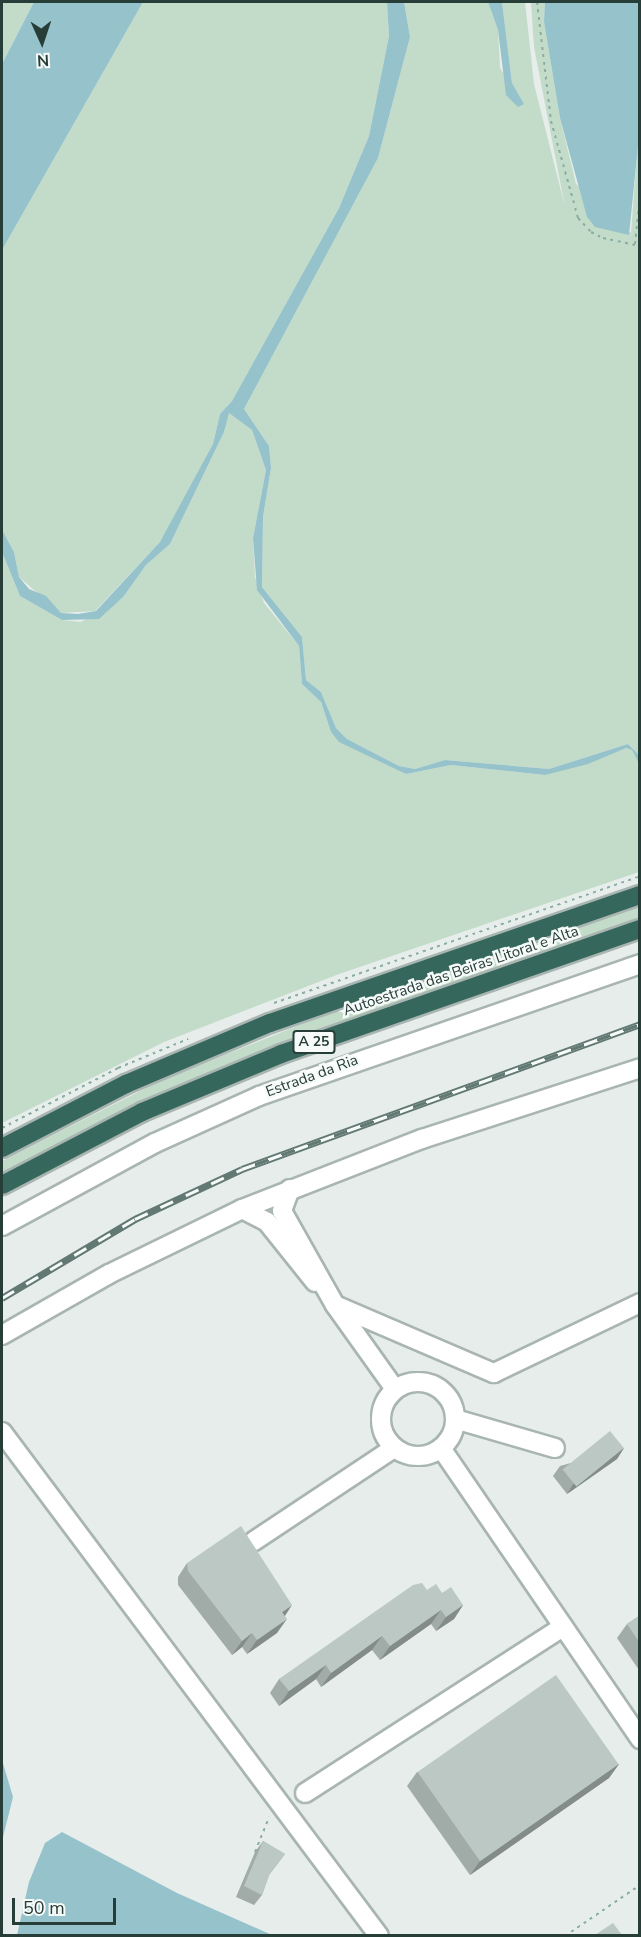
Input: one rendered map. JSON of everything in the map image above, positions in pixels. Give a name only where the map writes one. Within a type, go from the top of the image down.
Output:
[{"type":"highway","name":"Autoestrada das Beiras Litoral e Alta","points":[[2,1148],[126,1084],[270,1023],[639,896]]},
{"type":"highway","name":"Autoestrada das Beiras Litoral e Alta","points":[[2,1185],[142,1112],[281,1054],[639,929]]},
{"type":"street","name":"Estrada da Ria","points":[[2,1226],[155,1143],[259,1096],[639,964]]},
{"type":"street","points":[[2,1335],[109,1274],[242,1209],[422,1139],[639,1068]]},
{"type":"street","points":[[290,1189],[282,1211],[335,1305],[494,1373],[639,1304]]},
{"type":"street","points":[[242,1209],[267,1222],[335,1305],[395,1389]]},
{"type":"street","points":[[410,1382],[427,1383],[442,1390],[452,1403],[455,1419],[451,1436],[441,1448],[426,1455],[409,1455],[394,1448],[384,1434],[381,1418],[384,1402],[395,1389],[410,1382]]},
{"type":"street","points":[[455,1419],[555,1448]]},
{"type":"street","points":[[2,1432],[379,1935]]},
{"type":"street","points":[[254,1542],[394,1448]]},
{"type":"street","points":[[441,1448],[639,1739]]},
{"type":"street","points":[[305,1793],[563,1627]]},
{"type":"path","points":[[537,2],[551,121],[570,201],[578,218],[591,232],[639,246]]},
{"type":"path","points":[[635,245],[639,196]]},
{"type":"path","points":[[255,1852],[267,1819],[282,1804]]},
{"type":"path","points":[[565,1935],[639,1885]]},
{"type":"green space","points":[[2,2],[34,2],[2,64]]},
{"type":"green space","points":[[143,2],[387,2],[389,36],[369,136],[339,208],[232,401],[220,414],[213,444],[174,520],[160,542],[95,611],[61,613],[19,577],[14,552],[2,531],[2,250]]},
{"type":"green space","points":[[404,2],[488,2],[498,30],[500,68],[524,104],[512,83],[502,2],[525,2],[534,84],[565,207],[534,47],[531,2],[545,2],[544,22],[560,118],[576,184],[631,233],[639,127],[639,755],[628,744],[549,769],[445,760],[415,769],[399,766],[347,739],[336,728],[321,692],[306,680],[302,637],[262,587],[263,517],[271,468],[269,446],[244,409],[378,158],[410,37]]},
{"type":"green space","points":[[228,412],[252,430],[266,470],[253,538],[255,577],[264,603],[299,646],[302,684],[321,702],[331,732],[406,774],[451,765],[545,775],[626,748],[632,750],[639,764],[639,872],[339,974],[164,1042],[2,1123],[2,552],[20,596],[62,620],[81,622],[124,596],[146,565],[170,544],[224,432]]},
{"type":"green space","points":[[639,906],[639,920],[296,1040],[2,1177],[2,1161],[164,1079],[345,1007]]},
{"type":"water","points":[[34,2],[143,2],[2,250],[2,64]]},
{"type":"water","points":[[387,2],[404,2],[410,37],[378,158],[244,409],[269,446],[271,468],[263,517],[262,587],[302,637],[306,680],[321,692],[336,728],[347,739],[399,766],[415,769],[445,760],[549,769],[628,744],[639,755],[639,764],[632,750],[626,748],[588,764],[545,775],[451,765],[406,774],[339,742],[331,732],[321,702],[302,684],[299,646],[257,590],[253,538],[266,470],[252,430],[229,413],[224,432],[170,544],[146,565],[124,596],[99,619],[62,620],[20,596],[2,552],[2,530],[14,552],[19,577],[29,589],[46,596],[61,613],[78,614],[96,611],[160,542],[213,444],[220,414],[232,401],[339,208],[369,136],[389,36]]},
{"type":"water","points":[[488,2],[502,2],[512,83],[524,104],[518,107],[506,95],[498,30]]},
{"type":"water","points":[[545,2],[639,2],[640,126],[629,235],[595,227],[587,217],[560,118],[544,22]]},
{"type":"water","points":[[2,1760],[13,1797],[2,1841]]},
{"type":"water","points":[[62,1832],[177,1893],[272,1935],[17,1935],[29,1882],[45,1843]]},
{"type":"building","points":[[610,1431],[624,1448],[576,1486],[563,1469]]},
{"type":"building","points":[[241,1526],[292,1605],[282,1612],[287,1619],[257,1640],[252,1633],[242,1641],[188,1571],[187,1563]]},
{"type":"building","points":[[422,1583],[427,1590],[436,1584],[442,1593],[451,1587],[463,1605],[446,1617],[441,1610],[390,1646],[382,1636],[331,1673],[326,1665],[289,1691],[279,1679],[413,1585]]},
{"type":"building","points":[[639,1616],[639,1642],[627,1624]]},
{"type":"building","points":[[556,1675],[619,1764],[480,1861],[418,1772]]},
{"type":"building","points":[[263,1841],[285,1854],[270,1873],[262,1895],[244,1886]]},
{"type":"building","points":[[613,1923],[622,1935],[595,1935]]},
{"type":"railway","points":[[2,1298],[135,1219],[242,1169],[640,1024]]}]
